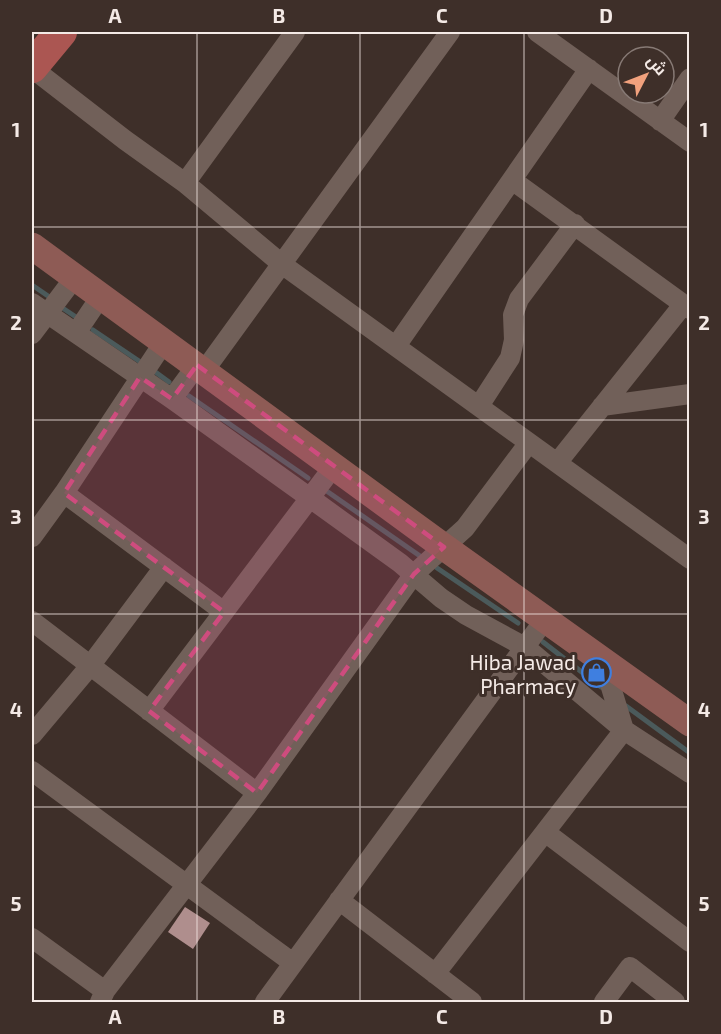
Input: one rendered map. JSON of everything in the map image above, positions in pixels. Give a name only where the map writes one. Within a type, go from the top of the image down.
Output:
[{"type":"main road","points":[[32,67],[61,32]]},
{"type":"street","points":[[185,183],[295,32]]},
{"type":"street","points":[[172,399],[201,368],[283,265],[450,32]]},
{"type":"street","points":[[537,32],[690,142]]},
{"type":"street","points":[[32,67],[125,140],[185,183],[283,265],[690,560]]},
{"type":"street","points":[[396,346],[589,69]]},
{"type":"street","points":[[660,121],[690,78]]},
{"type":"street","points":[[512,180],[686,307],[557,463]]},
{"type":"street","points":[[479,406],[510,358],[514,340],[513,315],[519,299],[575,224]]},
{"type":"street","points":[[32,246],[444,547],[690,723]]},
{"type":"street","points":[[32,334],[40,308],[75,277]]},
{"type":"street","points":[[76,333],[101,296]]},
{"type":"street","points":[[40,308],[310,498],[414,574],[441,598],[466,615],[525,647],[624,729],[690,773]]},
{"type":"street","points":[[32,537],[64,493],[164,342]]},
{"type":"street","points":[[602,406],[690,394]]},
{"type":"street","points":[[32,938],[102,997],[257,794],[414,574],[465,528],[528,444]]},
{"type":"street","points":[[149,711],[334,466]]},
{"type":"street","points":[[64,493],[224,612]]},
{"type":"street","points":[[32,735],[90,666],[164,567]]},
{"type":"street","points":[[265,1002],[546,618]]},
{"type":"street","points":[[32,621],[257,794]]},
{"type":"street","points":[[596,655],[610,684],[624,729]]},
{"type":"street","points":[[435,974],[624,729]]},
{"type":"street","points":[[32,771],[292,963]]},
{"type":"street","points":[[545,832],[690,942]]},
{"type":"street","points":[[339,900],[472,1002]]},
{"type":"street","points":[[604,1002],[630,967],[675,1002]]},
{"type":"highlighted area","points":[[197,365],[444,547],[414,574],[257,793],[149,711],[224,612],[64,493],[140,377],[172,399]]},
{"type":"building","points":[[185,907],[210,923],[193,949],[168,932]]},
{"type":"waterway","points":[[32,285],[48,296]]},
{"type":"waterway","points":[[64,309],[76,317]]},
{"type":"waterway","points":[[93,330],[139,361]]},
{"type":"waterway","points":[[154,371],[169,382]]},
{"type":"waterway","points":[[189,396],[308,478]]},
{"type":"waterway","points":[[328,492],[420,556]]},
{"type":"waterway","points":[[437,568],[518,623]]},
{"type":"waterway","points":[[543,642],[601,687]]},
{"type":"waterway","points":[[626,706],[690,753]]},
{"type":"place","name":"Hiba Jawad Pharmacy","points":[[597,673]]}]
